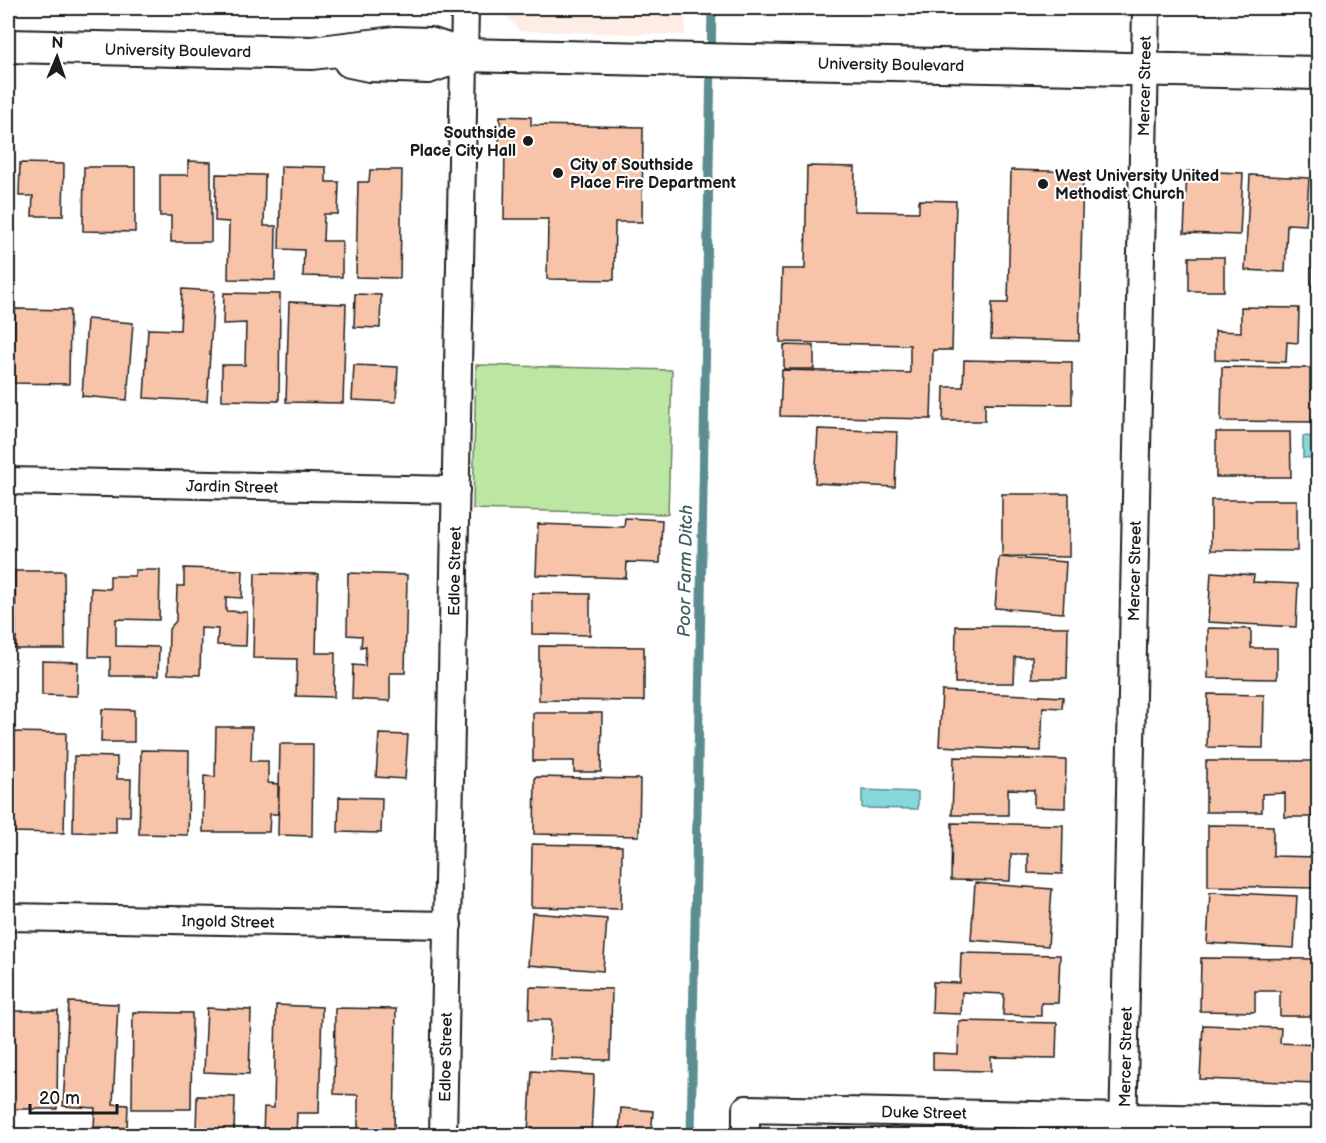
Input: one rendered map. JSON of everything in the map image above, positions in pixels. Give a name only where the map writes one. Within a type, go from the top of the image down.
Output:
[{"type":"street","name":"Edloe Street","points":[[443,1136],[465,8]]},
{"type":"street","name":"Mercer Street","points":[[1123,1126],[1146,8]]},
{"type":"street","name":"University Boulevard","points":[[8,46],[312,53],[395,43],[429,44],[463,55],[1318,73]]},
{"type":"street","name":"Jardin Street","points":[[8,481],[456,490]]},
{"type":"street","name":"Ingold Street","points":[[8,916],[448,925]]},
{"type":"street","name":"Duke Street","points":[[746,1136],[746,1109],[1123,1126],[1318,1121]]},
{"type":"shaded area","points":[[499,8],[686,8],[685,35],[520,31]]},
{"type":"green space","points":[[476,365],[672,370],[668,514],[473,509]]},
{"type":"water","points":[[1303,436],[1318,437],[1318,457],[1303,458]]},
{"type":"water","points":[[862,790],[918,792],[918,809],[862,808]]},
{"type":"building","points":[[500,116],[531,117],[531,125],[643,127],[642,222],[615,222],[614,280],[547,279],[548,219],[504,219],[505,147],[499,146]]},
{"type":"building","points":[[188,161],[211,162],[211,242],[171,242],[171,216],[160,216],[160,175],[188,175]]},
{"type":"building","points":[[20,163],[64,164],[63,216],[32,216],[33,196],[19,196]]},
{"type":"building","points":[[281,166],[326,167],[326,182],[339,182],[338,214],[324,214],[323,241],[342,241],[342,277],[303,276],[304,250],[279,249]]},
{"type":"building","points":[[807,166],[855,167],[854,211],[919,212],[919,200],[956,201],[952,350],[933,350],[931,419],[780,416],[782,370],[910,373],[910,345],[780,342],[782,269],[805,269]]},
{"type":"building","points":[[84,167],[135,167],[135,232],[83,231]]},
{"type":"building","points":[[8,168],[11,168],[10,255],[8,255]]},
{"type":"building","points":[[370,170],[402,170],[400,278],[356,277],[358,182],[369,182]]},
{"type":"building","points":[[1011,170],[1083,172],[1079,341],[991,339],[992,303],[1008,303]]},
{"type":"building","points":[[1187,171],[1243,173],[1240,235],[1184,233]]},
{"type":"building","points":[[216,174],[265,175],[264,226],[276,226],[275,280],[228,279],[229,222],[215,221]]},
{"type":"building","points":[[1250,175],[1309,178],[1306,225],[1287,224],[1285,272],[1245,270]]},
{"type":"building","points":[[1189,257],[1224,257],[1224,291],[1189,291]]},
{"type":"building","points":[[1313,261],[1318,261],[1318,292],[1312,291]]},
{"type":"building","points":[[182,289],[214,291],[207,401],[144,398],[148,329],[180,330]]},
{"type":"building","points":[[224,293],[280,294],[279,401],[222,400],[222,365],[245,365],[246,323],[223,324]]},
{"type":"building","points":[[355,294],[381,295],[380,328],[354,327]]},
{"type":"building","points":[[289,302],[346,304],[343,403],[286,402]]},
{"type":"building","points":[[1241,307],[1299,308],[1298,343],[1287,342],[1286,362],[1215,360],[1215,331],[1241,332]]},
{"type":"building","points":[[15,309],[70,310],[69,384],[14,383]]},
{"type":"building","points":[[87,319],[133,323],[127,400],[82,396]]},
{"type":"building","points":[[784,345],[814,346],[814,369],[784,369]]},
{"type":"building","points":[[964,360],[1072,362],[1072,404],[985,403],[985,421],[943,421],[944,387],[963,387]]},
{"type":"building","points":[[354,365],[398,367],[396,402],[352,400]]},
{"type":"building","points":[[1222,367],[1310,368],[1310,390],[1318,390],[1318,422],[1221,421]]},
{"type":"building","points":[[818,429],[897,432],[895,487],[815,483]]},
{"type":"building","points":[[1216,432],[1290,432],[1291,477],[1216,477]]},
{"type":"building","points":[[1002,494],[1069,494],[1069,557],[1002,556]]},
{"type":"building","points":[[1211,500],[1297,500],[1297,551],[1211,550]]},
{"type":"building","points":[[625,518],[662,520],[660,563],[627,562],[626,578],[536,575],[538,524],[624,527]]},
{"type":"building","points":[[999,557],[1066,562],[1063,613],[995,608]]},
{"type":"building","points":[[184,568],[243,570],[242,598],[226,597],[226,611],[247,612],[246,646],[217,645],[218,629],[201,628],[200,675],[168,674],[169,629],[176,621],[177,586],[184,586]]},
{"type":"building","points":[[135,570],[160,570],[159,620],[116,619],[116,646],[159,647],[158,676],[110,676],[110,657],[89,657],[91,588],[110,589],[110,576],[135,576]]},
{"type":"building","points":[[15,571],[64,571],[65,649],[16,649]]},
{"type":"building","points":[[1211,572],[1254,575],[1253,582],[1298,584],[1296,627],[1208,622]]},
{"type":"building","points":[[255,573],[318,574],[316,653],[335,653],[334,697],[296,696],[297,659],[253,658]]},
{"type":"building","points":[[348,573],[407,575],[405,673],[390,673],[390,701],[352,699],[353,665],[365,666],[366,646],[361,647],[362,636],[347,635]]},
{"type":"building","points":[[532,593],[590,594],[590,635],[532,634]]},
{"type":"building","points":[[956,626],[1068,627],[1067,678],[1032,678],[1032,657],[1015,657],[1014,683],[955,683]]},
{"type":"building","points":[[1208,628],[1251,629],[1251,648],[1277,648],[1277,679],[1208,678]]},
{"type":"building","points":[[539,646],[644,647],[644,701],[539,700]]},
{"type":"building","points":[[42,661],[78,662],[77,696],[42,695]]},
{"type":"building","points":[[942,691],[1063,697],[1062,708],[1043,707],[1041,751],[939,746]]},
{"type":"building","points":[[1208,694],[1264,695],[1263,748],[1207,747]]},
{"type":"building","points":[[102,709],[134,710],[134,742],[101,742]]},
{"type":"building","points":[[533,713],[602,713],[601,772],[574,772],[574,761],[533,761]]},
{"type":"building","points":[[1316,723],[1318,723],[1318,751],[1315,751]]},
{"type":"building","points":[[216,727],[252,727],[251,761],[268,761],[268,783],[278,784],[278,814],[270,814],[269,832],[203,832],[204,776],[215,777]]},
{"type":"building","points":[[8,732],[66,733],[64,833],[8,832]]},
{"type":"building","points":[[379,734],[408,735],[405,779],[376,777]]},
{"type":"building","points":[[280,744],[313,744],[312,836],[278,835]]},
{"type":"building","points":[[141,750],[189,751],[188,835],[139,834]]},
{"type":"building","points":[[74,756],[117,757],[117,779],[131,779],[130,816],[116,816],[116,833],[73,832]]},
{"type":"building","points":[[954,757],[1066,760],[1065,808],[1034,807],[1034,790],[1008,789],[1008,815],[952,815]]},
{"type":"building","points":[[1206,761],[1318,761],[1318,817],[1285,817],[1285,793],[1262,794],[1262,812],[1206,812]]},
{"type":"building","points":[[535,777],[640,779],[639,836],[534,834]]},
{"type":"building","points":[[339,797],[382,798],[381,833],[338,832]]},
{"type":"building","points":[[952,823],[1063,825],[1062,874],[1028,873],[1028,854],[1011,854],[1010,881],[951,880]]},
{"type":"building","points":[[1208,825],[1273,826],[1273,856],[1317,857],[1316,888],[1208,886]]},
{"type":"building","points":[[532,844],[622,846],[621,909],[531,907]]},
{"type":"building","points":[[975,883],[1052,889],[1048,946],[971,940]]},
{"type":"building","points":[[1210,892],[1297,896],[1294,948],[1207,943]]},
{"type":"building","points":[[532,913],[607,919],[603,971],[528,965]]},
{"type":"building","points":[[961,953],[1060,955],[1058,1003],[1041,1003],[1041,1016],[1003,1015],[1004,994],[962,992],[961,1014],[932,1013],[933,982],[960,983]]},
{"type":"building","points":[[1201,958],[1318,959],[1318,1016],[1280,1016],[1280,991],[1255,991],[1255,1012],[1200,1011]]},
{"type":"building","points":[[530,987],[612,989],[610,1060],[550,1059],[551,1020],[529,1020]]},
{"type":"building","points":[[69,1002],[118,1004],[113,1104],[128,1105],[127,1128],[94,1127],[95,1108],[63,1106]]},
{"type":"building","points":[[276,1005],[322,1007],[319,1113],[297,1113],[296,1136],[263,1136],[264,1107],[274,1108]]},
{"type":"building","points":[[207,1008],[251,1010],[249,1074],[204,1072]]},
{"type":"building","points":[[335,1008],[396,1009],[394,1134],[358,1134],[358,1095],[334,1094]]},
{"type":"building","points":[[8,1011],[58,1011],[57,1109],[8,1109]]},
{"type":"building","points":[[133,1012],[192,1013],[191,1109],[132,1109]]},
{"type":"building","points":[[959,1021],[1057,1023],[1056,1058],[991,1057],[991,1071],[933,1070],[933,1053],[958,1054]]},
{"type":"building","points":[[1203,1025],[1281,1028],[1280,1043],[1318,1045],[1318,1083],[1200,1079]]},
{"type":"building","points":[[532,1071],[594,1075],[591,1135],[528,1132]]},
{"type":"building","points":[[197,1096],[235,1097],[234,1133],[196,1132]]},
{"type":"building","points":[[621,1108],[653,1111],[651,1136],[619,1136]]},
{"type":"waterway","name":"Poor Farm Ditch","points":[[691,1136],[712,8]]},
{"type":"place","name":"Southside Place City Hall","points":[[528,141]]},
{"type":"place","name":"City of Southside Place Fire Department","points":[[558,173]]},
{"type":"place","name":"West University United Methodist Church","points":[[1043,184]]}]
